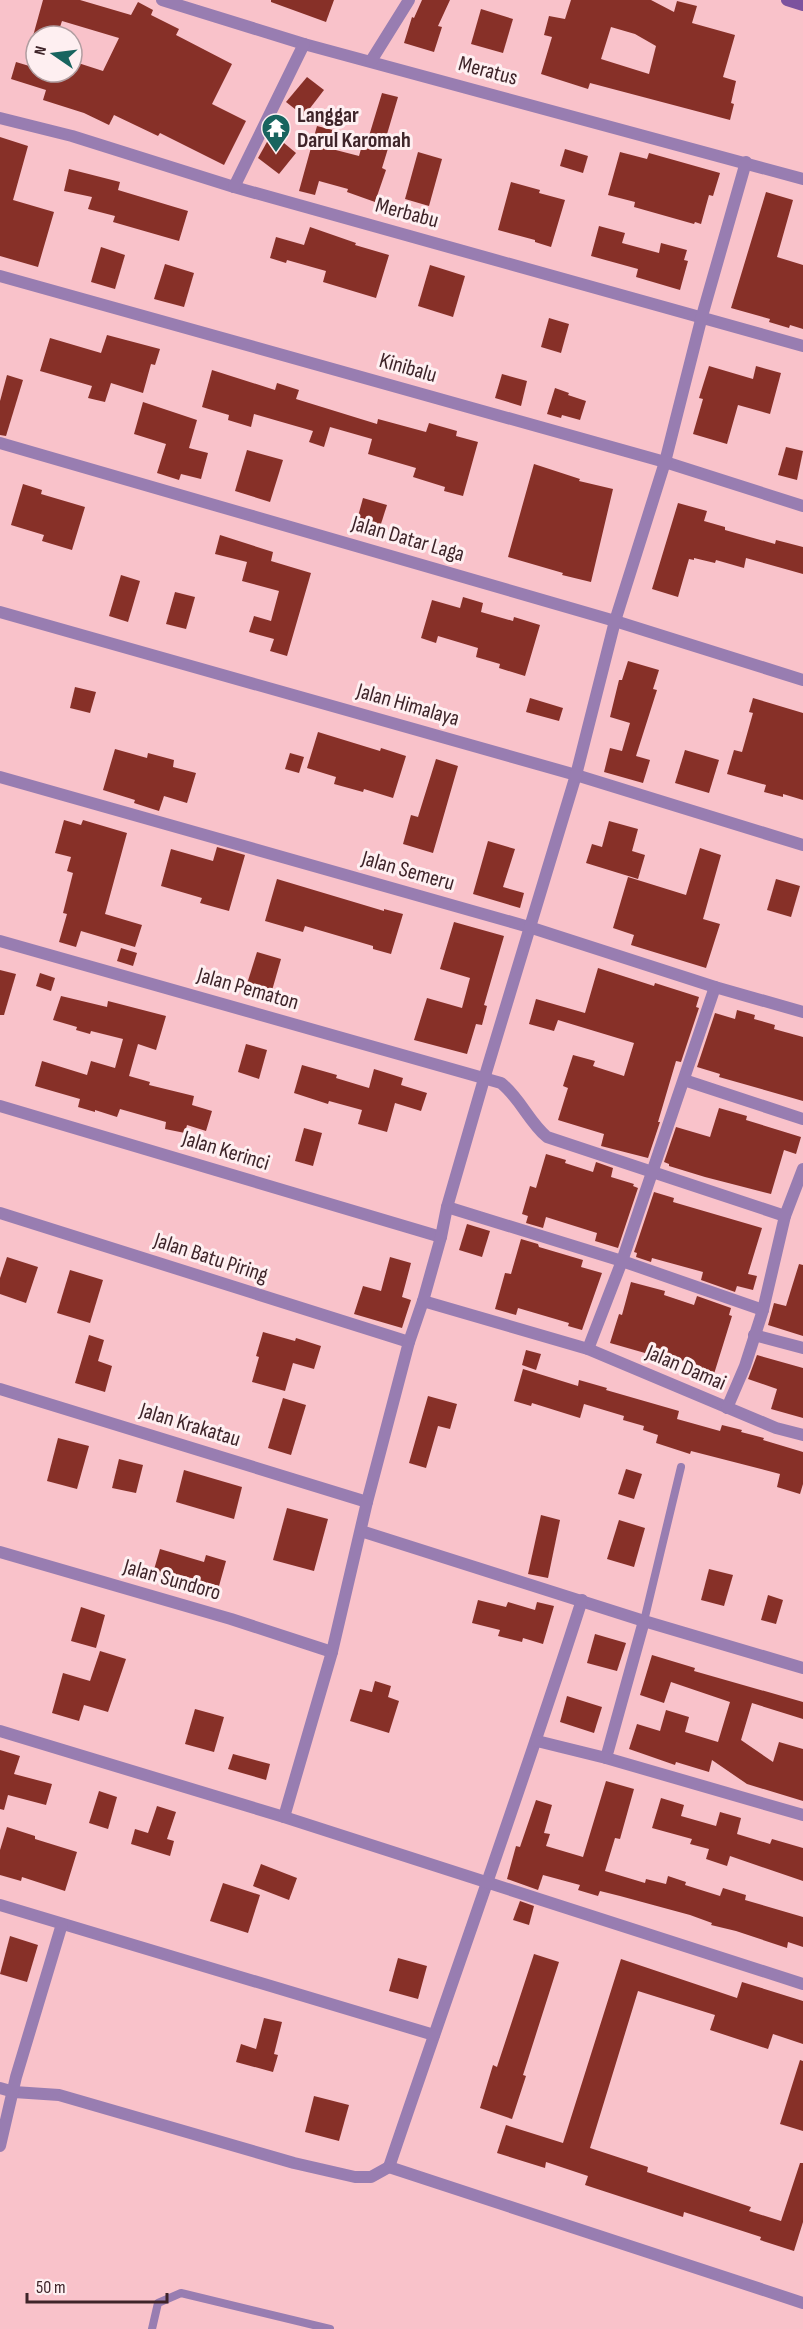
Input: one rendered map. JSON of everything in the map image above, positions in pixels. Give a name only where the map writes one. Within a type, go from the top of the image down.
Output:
[{"type":"street","name":"Meratus","points":[[162,0],[304,44],[803,179]]},
{"type":"street","points":[[371,61],[409,0]]},
{"type":"street","points":[[787,0],[803,5]]},
{"type":"street","points":[[234,187],[304,44]]},
{"type":"street","name":"Merbabu","points":[[0,117],[72,136],[234,187],[803,346]]},
{"type":"street","points":[[285,1817],[332,1652],[367,1502],[409,1342],[423,1301],[484,1079],[576,775],[615,621],[665,462],[702,316],[746,162]]},
{"type":"street","name":"Kinibalu","points":[[0,276],[665,462],[803,506]]},
{"type":"street","name":"Jalan Datar Laga","points":[[0,443],[615,621],[803,680]]},
{"type":"street","name":"Jalan Himalaya","points":[[0,612],[576,775],[803,845]]},
{"type":"street","name":"Jalan Semeru","points":[[0,777],[530,927],[715,987],[803,1012]]},
{"type":"street","name":"Jalan Pematon","points":[[0,941],[501,1083],[547,1137],[784,1216]]},
{"type":"street","points":[[588,1349],[622,1261],[715,987]]},
{"type":"street","points":[[684,1080],[803,1119]]},
{"type":"street","name":"Jalan Kerinci","points":[[0,1106],[441,1237]]},
{"type":"street","name":"Jalan Damai","points":[[423,1301],[588,1349],[727,1408],[745,1366],[763,1310],[784,1216],[799,1193],[803,1168]]},
{"type":"street","points":[[447,1207],[622,1261],[763,1310]]},
{"type":"street","name":"Jalan Batu Piring","points":[[0,1213],[409,1342]]},
{"type":"street","points":[[754,1335],[803,1348]]},
{"type":"street","name":"Jalan Krakatau","points":[[0,1389],[367,1502]]},
{"type":"street","points":[[727,1408],[776,1428],[803,1434]]},
{"type":"street","points":[[361,1531],[644,1621],[803,1668]]},
{"type":"street","name":"Jalan Sundoro","points":[[0,1552],[220,1616],[332,1652]]},
{"type":"street","points":[[0,2088],[14,2092],[58,2095],[294,2163],[355,2177],[371,2177],[389,2167],[537,1741],[582,1600]]},
{"type":"street","points":[[606,1758],[644,1621]]},
{"type":"street","points":[[0,1731],[285,1817],[803,1984]]},
{"type":"street","points":[[537,1741],[606,1758],[803,1815]]},
{"type":"street","points":[[0,1905],[434,2035]]},
{"type":"street","points":[[0,2146],[62,1924]]},
{"type":"street","points":[[389,2167],[803,2303]]},
{"type":"lane","points":[[644,1621],[681,1467]]},
{"type":"lane","points":[[152,2329],[158,2303],[181,2293],[330,2329]]},
{"type":"building","points":[[43,0],[80,0],[131,15],[138,2],[153,10],[151,15],[179,29],[176,35],[232,64],[212,104],[246,121],[224,165],[160,133],[158,136],[114,115],[109,125],[84,113],[43,100],[46,90],[27,84],[84,84],[84,65],[103,71],[119,38],[84,28],[84,24],[62,21],[61,24],[36,24]]},
{"type":"building","points":[[271,0],[334,0],[326,22],[271,2]]},
{"type":"building","points":[[422,0],[450,0],[438,26],[442,27],[434,52],[404,43],[412,17],[414,18]]},
{"type":"building","points":[[571,0],[651,0],[674,12],[677,1],[697,6],[692,23],[735,35],[723,77],[736,81],[730,120],[590,83],[588,89],[541,74],[552,37],[544,35],[549,16],[565,19]],"holes":[[[611,27],[635,34],[656,46],[649,74],[601,59]]]},
{"type":"building","points":[[481,9],[513,19],[503,53],[471,44]]},
{"type":"building","points":[[16,62],[24,64],[24,83],[11,79]]},
{"type":"building","points":[[307,77],[324,90],[304,116],[286,102]]},
{"type":"building","points":[[382,93],[398,97],[385,141],[390,142],[382,168],[386,170],[375,202],[347,192],[348,189],[319,181],[315,195],[299,191],[317,126],[333,130],[328,148],[359,156],[365,135],[369,136]]},
{"type":"building","points":[[272,133],[296,153],[279,174],[258,158]]},
{"type":"building","points":[[0,137],[28,146],[13,200],[54,212],[38,267],[0,256]]},
{"type":"building","points":[[565,149],[588,156],[583,173],[560,166]]},
{"type":"building","points":[[418,152],[442,159],[429,206],[405,199]]},
{"type":"building","points":[[620,152],[647,159],[649,153],[720,173],[713,196],[709,195],[701,224],[634,207],[635,202],[608,195]]},
{"type":"building","points":[[69,169],[120,182],[118,190],[188,211],[179,241],[113,222],[115,216],[88,209],[92,197],[64,191]]},
{"type":"building","points":[[511,182],[565,200],[551,247],[498,230]]},
{"type":"building","points":[[766,192],[793,200],[777,257],[803,265],[803,329],[790,325],[789,328],[769,322],[770,319],[731,308]]},
{"type":"building","points":[[599,226],[625,233],[622,243],[659,253],[661,243],[687,250],[684,260],[688,261],[680,290],[636,277],[638,269],[591,256]]},
{"type":"building","points":[[310,227],[356,243],[355,245],[389,255],[376,298],[323,282],[326,271],[287,260],[286,263],[270,258],[276,237],[304,245]]},
{"type":"building","points":[[101,247],[125,255],[115,289],[91,282]]},
{"type":"building","points":[[165,264],[194,273],[184,307],[154,299]]},
{"type":"building","points":[[430,265],[465,276],[453,317],[418,306]]},
{"type":"building","points":[[549,318],[569,324],[561,353],[541,347]]},
{"type":"building","points":[[107,335],[160,349],[155,365],[151,364],[143,393],[111,383],[105,402],[88,398],[92,386],[40,371],[50,338],[101,353]]},
{"type":"building","points":[[709,366],[753,379],[756,366],[781,373],[770,414],[738,405],[727,444],[693,434],[703,399],[699,398]]},
{"type":"building","points":[[212,370],[275,390],[277,383],[299,390],[296,399],[377,424],[378,419],[426,432],[429,423],[457,431],[456,436],[478,442],[463,496],[444,491],[445,487],[413,477],[416,468],[368,454],[372,439],[330,427],[324,447],[309,442],[313,431],[254,414],[251,427],[228,420],[229,415],[202,407]]},
{"type":"building","points":[[502,374],[527,381],[521,406],[495,398]]},
{"type":"building","points":[[7,375],[23,380],[6,436],[0,435],[0,401]]},
{"type":"building","points":[[555,388],[586,401],[580,420],[547,414]]},
{"type":"building","points":[[143,402],[197,420],[189,448],[208,453],[201,479],[181,474],[179,480],[157,473],[166,444],[134,434]]},
{"type":"building","points":[[786,447],[803,451],[797,480],[778,475]]},
{"type":"building","points":[[247,450],[283,460],[270,502],[235,491]]},
{"type":"building","points":[[534,464],[580,479],[579,481],[613,489],[591,582],[508,557]]},
{"type":"building","points":[[23,484],[42,490],[41,494],[85,507],[72,550],[42,541],[44,535],[11,525]]},
{"type":"building","points":[[363,498],[387,505],[380,527],[357,520]]},
{"type":"building","points":[[678,503],[707,511],[704,521],[725,527],[725,530],[775,544],[776,540],[803,547],[803,574],[746,558],[744,568],[716,560],[715,563],[694,558],[694,560],[689,559],[678,597],[652,589]]},
{"type":"building","points":[[220,535],[273,552],[271,561],[311,573],[287,656],[270,651],[274,639],[249,632],[254,616],[271,621],[279,591],[242,581],[247,562],[215,554]]},
{"type":"building","points":[[121,575],[140,581],[128,622],[109,616]]},
{"type":"building","points":[[175,592],[195,597],[186,629],[166,624]]},
{"type":"building","points":[[463,597],[483,603],[481,612],[513,621],[514,617],[540,625],[525,676],[499,668],[500,664],[476,657],[478,648],[438,636],[436,643],[421,638],[432,600],[460,608]]},
{"type":"building","points":[[628,661],[659,670],[653,689],[657,690],[636,756],[650,760],[643,783],[604,772],[610,748],[622,751],[630,723],[610,717],[619,680],[622,680]]},
{"type":"building","points":[[75,687],[96,692],[90,713],[70,708]]},
{"type":"building","points":[[530,698],[563,708],[559,721],[526,712]]},
{"type":"building","points":[[753,698],[803,713],[803,800],[783,794],[783,797],[764,792],[766,785],[727,774],[734,750],[742,752],[753,713],[749,712]]},
{"type":"building","points":[[318,732],[380,751],[381,748],[406,756],[393,798],[364,789],[363,792],[334,784],[336,777],[307,768]]},
{"type":"building","points":[[115,749],[147,758],[148,753],[174,760],[173,767],[196,773],[187,803],[164,796],[159,811],[134,803],[135,800],[103,790]]},
{"type":"building","points":[[685,750],[719,760],[709,793],[675,783]]},
{"type":"building","points":[[290,753],[304,757],[299,773],[285,769]]},
{"type":"building","points":[[436,759],[458,766],[433,853],[403,844],[411,815],[418,817]]},
{"type":"building","points":[[64,820],[81,825],[83,820],[127,833],[105,914],[142,925],[135,947],[81,931],[76,947],[59,942],[67,914],[63,913],[73,873],[67,871],[71,857],[55,853]]},
{"type":"building","points":[[609,821],[638,829],[632,851],[645,855],[638,879],[586,863],[592,844],[602,847]]},
{"type":"building","points":[[488,841],[515,849],[503,887],[524,893],[520,908],[473,894]]},
{"type":"building","points":[[217,847],[245,855],[229,911],[200,903],[202,898],[161,886],[171,849],[213,861]]},
{"type":"building","points":[[700,848],[721,855],[703,919],[720,924],[706,968],[631,945],[634,935],[613,928],[628,877],[686,895]]},
{"type":"building","points":[[277,879],[384,911],[384,909],[403,914],[391,954],[373,949],[373,946],[305,926],[303,932],[265,921]]},
{"type":"building","points":[[776,879],[800,886],[791,917],[767,910]]},
{"type":"building","points":[[454,922],[504,936],[484,1005],[487,1006],[482,1025],[476,1024],[467,1054],[414,1040],[427,998],[462,1008],[470,978],[440,969]]},
{"type":"building","points":[[121,948],[137,953],[133,966],[117,961]]},
{"type":"building","points":[[257,952],[281,959],[271,994],[246,987]]},
{"type":"building","points":[[598,968],[654,986],[655,983],[699,997],[696,1007],[699,1008],[681,1062],[676,1061],[648,1158],[601,1146],[604,1134],[558,1120],[568,1088],[563,1086],[573,1055],[595,1061],[593,1066],[624,1076],[634,1043],[558,1020],[554,1031],[529,1024],[536,999],[585,1013]]},
{"type":"building","points":[[0,970],[16,974],[4,1015],[0,1015]]},
{"type":"building","points":[[40,973],[55,978],[51,991],[36,986]]},
{"type":"building","points":[[61,996],[107,1007],[108,1001],[166,1016],[156,1050],[138,1044],[129,1076],[150,1082],[149,1085],[194,1096],[192,1105],[212,1111],[206,1131],[187,1125],[185,1133],[165,1129],[166,1122],[120,1109],[117,1117],[95,1110],[95,1112],[78,1107],[80,1099],[35,1086],[42,1061],[87,1075],[91,1061],[115,1068],[123,1039],[91,1031],[90,1034],[76,1030],[77,1027],[53,1020]]},
{"type":"building","points":[[737,1010],[755,1015],[754,1019],[775,1025],[774,1029],[803,1037],[803,1101],[719,1077],[720,1074],[697,1067],[715,1013],[735,1019]]},
{"type":"building","points":[[246,1044],[267,1050],[259,1079],[238,1072]]},
{"type":"building","points":[[302,1065],[337,1075],[336,1078],[369,1088],[374,1069],[403,1078],[401,1085],[427,1093],[421,1111],[395,1103],[387,1132],[358,1124],[362,1110],[329,1101],[328,1104],[294,1093]]},
{"type":"building","points":[[719,1108],[747,1116],[746,1120],[801,1137],[796,1154],[784,1150],[771,1194],[705,1177],[669,1166],[664,1162],[676,1127],[710,1137]]},
{"type":"building","points":[[304,1128],[322,1133],[313,1166],[295,1161]]},
{"type":"building","points":[[546,1154],[593,1172],[596,1162],[613,1168],[611,1177],[634,1184],[633,1186],[638,1188],[618,1248],[595,1241],[597,1233],[546,1217],[543,1228],[526,1223],[528,1216],[522,1214],[530,1186],[536,1188]]},
{"type":"building","points":[[654,1192],[674,1198],[673,1202],[762,1228],[748,1274],[757,1276],[753,1290],[737,1286],[735,1292],[701,1280],[703,1272],[652,1258],[651,1262],[636,1257],[637,1253],[634,1252]]},
{"type":"building","points":[[467,1224],[490,1231],[482,1257],[459,1250]]},
{"type":"building","points":[[521,1239],[538,1244],[539,1247],[583,1260],[581,1267],[602,1273],[582,1330],[568,1326],[569,1323],[518,1308],[516,1315],[495,1309],[505,1273],[511,1274]]},
{"type":"building","points":[[7,1257],[38,1267],[26,1303],[0,1294],[0,1278]]},
{"type":"building","points":[[390,1257],[411,1263],[402,1297],[411,1300],[402,1328],[354,1314],[363,1286],[381,1291]]},
{"type":"building","points":[[799,1264],[803,1265],[803,1336],[768,1325],[774,1303],[786,1306]]},
{"type":"building","points":[[70,1270],[103,1280],[90,1323],[57,1313]]},
{"type":"building","points":[[631,1282],[665,1291],[664,1295],[694,1305],[697,1296],[731,1308],[729,1315],[732,1316],[714,1374],[697,1368],[698,1365],[667,1356],[666,1359],[610,1343],[619,1314],[622,1315]]},
{"type":"building","points":[[263,1332],[295,1341],[296,1338],[321,1346],[314,1369],[293,1363],[285,1391],[252,1382]]},
{"type":"building","points":[[89,1335],[104,1340],[98,1361],[112,1366],[105,1392],[75,1383]]},
{"type":"building","points":[[526,1350],[541,1354],[536,1370],[522,1365]]},
{"type":"building","points":[[757,1355],[803,1368],[803,1418],[771,1409],[777,1389],[748,1379]]},
{"type":"building","points":[[523,1369],[578,1386],[579,1380],[607,1388],[606,1390],[679,1411],[677,1419],[720,1431],[722,1425],[742,1430],[741,1432],[764,1438],[763,1440],[803,1452],[803,1484],[800,1494],[777,1487],[780,1474],[691,1451],[690,1454],[656,1443],[658,1435],[643,1430],[644,1426],[623,1420],[624,1416],[584,1404],[580,1418],[532,1403],[531,1406],[514,1401]]},
{"type":"building","points":[[428,1396],[457,1404],[450,1429],[438,1426],[426,1468],[409,1463]]},
{"type":"building","points":[[283,1398],[306,1405],[291,1455],[268,1448]]},
{"type":"building","points":[[58,1438],[89,1446],[77,1489],[47,1481]]},
{"type":"building","points":[[119,1459],[143,1465],[136,1493],[112,1488]]},
{"type":"building","points":[[626,1469],[642,1474],[634,1499],[618,1494]]},
{"type":"building","points":[[184,1470],[242,1487],[234,1519],[176,1502]]},
{"type":"building","points":[[287,1508],[328,1519],[314,1571],[273,1560]]},
{"type":"building","points":[[541,1515],[560,1520],[548,1578],[528,1574]]},
{"type":"building","points":[[619,1520],[645,1528],[634,1567],[607,1559]]},
{"type":"building","points":[[160,1549],[204,1562],[206,1555],[226,1561],[219,1586],[184,1576],[182,1582],[153,1573]]},
{"type":"building","points":[[709,1569],[733,1575],[724,1606],[701,1600]]},
{"type":"building","points":[[768,1595],[783,1600],[776,1624],[761,1620]]},
{"type":"building","points":[[478,1600],[506,1607],[508,1602],[535,1610],[537,1602],[554,1606],[543,1644],[523,1638],[522,1642],[498,1636],[500,1630],[472,1623]]},
{"type":"building","points":[[81,1607],[105,1615],[96,1648],[71,1641]]},
{"type":"building","points":[[595,1634],[626,1643],[617,1671],[587,1663]]},
{"type":"building","points":[[100,1651],[126,1659],[108,1712],[84,1705],[79,1721],[52,1713],[63,1673],[90,1681]]},
{"type":"building","points":[[652,1655],[695,1668],[694,1671],[803,1702],[803,1719],[752,1703],[741,1740],[773,1762],[779,1742],[803,1749],[803,1801],[747,1784],[712,1760],[709,1772],[676,1762],[675,1765],[629,1749],[637,1724],[660,1731],[666,1710],[689,1717],[685,1732],[718,1742],[730,1702],[671,1682],[664,1703],[640,1695]]},
{"type":"building","points":[[375,1681],[391,1686],[388,1697],[399,1701],[389,1733],[350,1721],[360,1689],[372,1692]]},
{"type":"building","points":[[567,1696],[602,1707],[594,1733],[560,1722]]},
{"type":"building","points":[[195,1709],[224,1717],[214,1752],[185,1744]]},
{"type":"building","points":[[0,1750],[20,1756],[14,1774],[52,1784],[46,1805],[8,1795],[4,1810],[0,1809]]},
{"type":"building","points":[[233,1754],[270,1764],[266,1780],[228,1769]]},
{"type":"building","points":[[606,1781],[634,1789],[620,1839],[615,1838],[605,1871],[645,1883],[646,1879],[666,1884],[668,1876],[686,1882],[685,1885],[720,1896],[723,1888],[746,1895],[745,1900],[803,1917],[803,1947],[788,1942],[787,1948],[711,1925],[712,1923],[690,1915],[600,1891],[598,1896],[578,1890],[580,1885],[543,1875],[538,1890],[507,1879],[516,1846],[520,1847],[536,1800],[552,1805],[544,1833],[550,1834],[546,1846],[583,1857]]},
{"type":"building","points":[[99,1791],[117,1797],[108,1829],[89,1823]]},
{"type":"building","points":[[661,1798],[684,1805],[681,1816],[716,1826],[720,1812],[741,1818],[737,1834],[770,1844],[772,1839],[803,1848],[803,1881],[730,1856],[727,1866],[706,1859],[709,1849],[690,1844],[692,1839],[652,1828]]},
{"type":"building","points":[[157,1806],[176,1812],[167,1839],[174,1841],[170,1856],[131,1844],[135,1829],[148,1833]]},
{"type":"building","points":[[7,1827],[35,1836],[35,1839],[77,1852],[65,1891],[22,1877],[21,1881],[0,1875],[0,1850]]},
{"type":"building","points":[[261,1864],[297,1878],[289,1900],[253,1886]]},
{"type":"building","points":[[223,1883],[260,1895],[248,1933],[210,1921]]},
{"type":"building","points":[[520,1901],[534,1906],[529,1925],[513,1920]]},
{"type":"building","points":[[10,1936],[38,1945],[27,1982],[0,1974]]},
{"type":"building","points":[[534,1954],[559,1962],[523,2075],[526,2076],[512,2119],[480,2108],[493,2065],[497,2067]]},
{"type":"building","points":[[398,1958],[427,1966],[418,1999],[389,1991]]},
{"type":"building","points":[[621,1959],[737,1998],[742,1982],[803,2001],[803,2044],[773,2034],[768,2049],[710,2030],[715,2015],[638,1991],[590,2148],[648,2167],[647,2172],[751,2207],[749,2211],[781,2221],[800,2163],[803,2163],[803,2222],[794,2251],[760,2240],[761,2237],[684,2212],[683,2217],[585,2185],[588,2176],[546,2162],[545,2168],[497,2153],[506,2125],[563,2143]]},
{"type":"building","points":[[264,2018],[282,2022],[274,2054],[278,2055],[273,2072],[236,2062],[241,2044],[256,2049]]},
{"type":"building","points":[[800,2060],[803,2061],[803,2131],[780,2124]]},
{"type":"building","points":[[314,2096],[349,2105],[339,2141],[305,2132]]},
{"type":"place","name":"Langgar Darul Karomah","points":[[276,154]]}]
